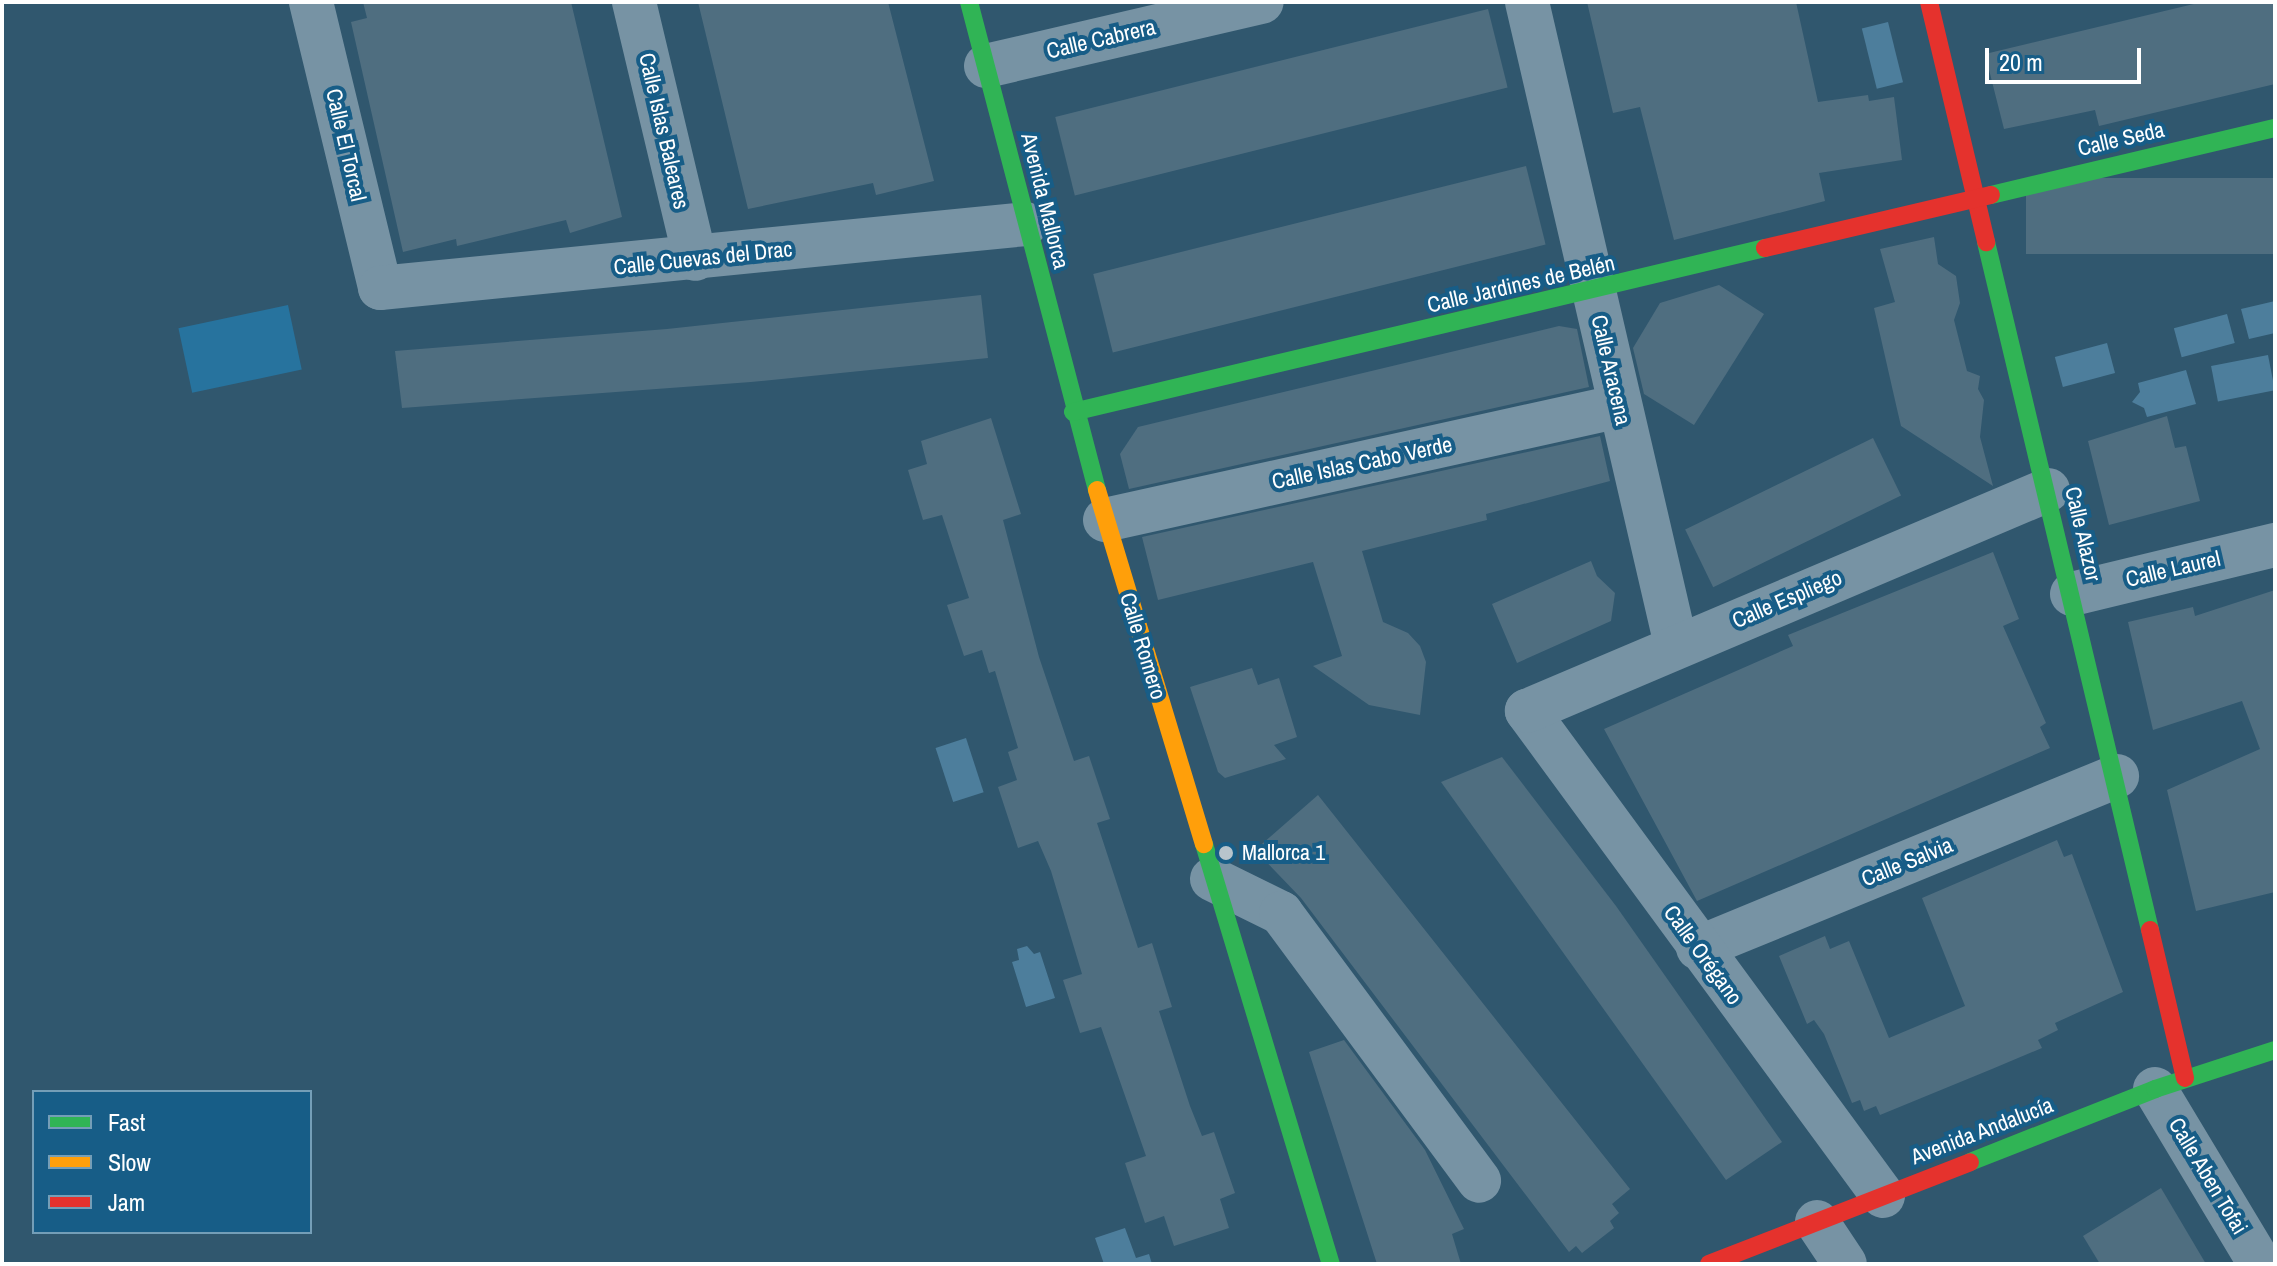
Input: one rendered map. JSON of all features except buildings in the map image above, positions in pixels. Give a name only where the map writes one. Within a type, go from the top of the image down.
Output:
[{"type":"street","name":"Calle El Torcal","points":[[311,2],[380,288]]},
{"type":"street","name":"Calle Islas Baleares","points":[[634,2],[695,259]]},
{"type":"street","name":"Avenida Mallorca","points":[[969,2],[1073,412]]},
{"type":"street","name":"Calle Cabrera","points":[[986,66],[1262,2]]},
{"type":"street","name":"Calle Aracena","points":[[1527,2],[1676,645]]},
{"type":"street","name":"Calle Alazor","points":[[1929,2],[2117,776],[2170,1083]]},
{"type":"street","name":"Calle Seda","points":[[1978,197],[2275,128]]},
{"type":"street","name":"Calle Jardines de Belén","points":[[1073,412],[1594,293],[1978,197]]},
{"type":"street","name":"Calle Cuevas del Drac","points":[[380,288],[1026,224]]},
{"type":"street","name":"Calle Islas Cabo Verde","points":[[1105,520],[1620,406]]},
{"type":"street","name":"Calle Romero","points":[[1073,412],[1331,1264]]},
{"type":"street","name":"Calle Espliego","points":[[1527,711],[1676,645],[2048,490]]},
{"type":"street","name":"Calle Laurel","points":[[2072,594],[2275,545]]},
{"type":"street","name":"Calle Orégano","points":[[1527,711],[1883,1196]]},
{"type":"street","name":"Calle Salvia","points":[[1698,948],[2117,776]]},
{"type":"street","points":[[1212,879],[1281,913],[1479,1181]]},
{"type":"street","name":"Avenida Andalucía","points":[[1709,1264],[2170,1083],[2275,1050]]},
{"type":"street","name":"Calle Aben Tofai","points":[[2170,1083],[2260,1264]]},
{"type":"street","points":[[1817,1222],[1845,1264]]},
{"type":"shaded area","points":[[1888,22],[1903,82],[1877,89],[1862,29]]},
{"type":"shaded area","points":[[2275,301],[2275,333],[2249,339],[2241,309]]},
{"type":"shaded area","points":[[288,305],[302,370],[192,393],[178,328]]},
{"type":"shaded area","points":[[2227,314],[2235,343],[2182,357],[2174,328]]},
{"type":"shaded area","points":[[2107,343],[2115,373],[2063,387],[2055,357]]},
{"type":"shaded area","points":[[2268,355],[2275,390],[2218,401],[2211,366]]},
{"type":"shaded area","points":[[2186,370],[2196,404],[2147,417],[2144,408],[2132,402],[2140,392],[2138,383]]},
{"type":"shaded area","points":[[966,738],[984,792],[953,802],[936,748]]},
{"type":"shaded area","points":[[1027,946],[1034,954],[1040,952],[1055,998],[1026,1007],[1012,962],[1019,960],[1017,949]]},
{"type":"shaded area","points":[[1125,1228],[1136,1258],[1149,1254],[1152,1264],[1104,1264],[1095,1238]]},
{"type":"traffic: fast","points":[[969,2],[1097,490]]},
{"type":"traffic: fast","points":[[1991,195],[2275,128]]},
{"type":"traffic: fast","points":[[1986,242],[2150,930]]},
{"type":"traffic: fast","points":[[1073,412],[1765,248]]},
{"type":"traffic: fast","points":[[1204,844],[1331,1264]]},
{"type":"traffic: fast","points":[[1970,1162],[2155,1089],[2275,1050]]},
{"type":"traffic: slow","points":[[1097,490],[1204,844]]},
{"type":"traffic: jam","points":[[1929,2],[1986,242]]},
{"type":"traffic: jam","points":[[1765,248],[1991,195]]},
{"type":"traffic: jam","points":[[2150,930],[2185,1078]]},
{"type":"traffic: jam","points":[[1709,1264],[1970,1162]]},
{"type":"place","name":"Mallorca 1","points":[[1226,853]]}]
